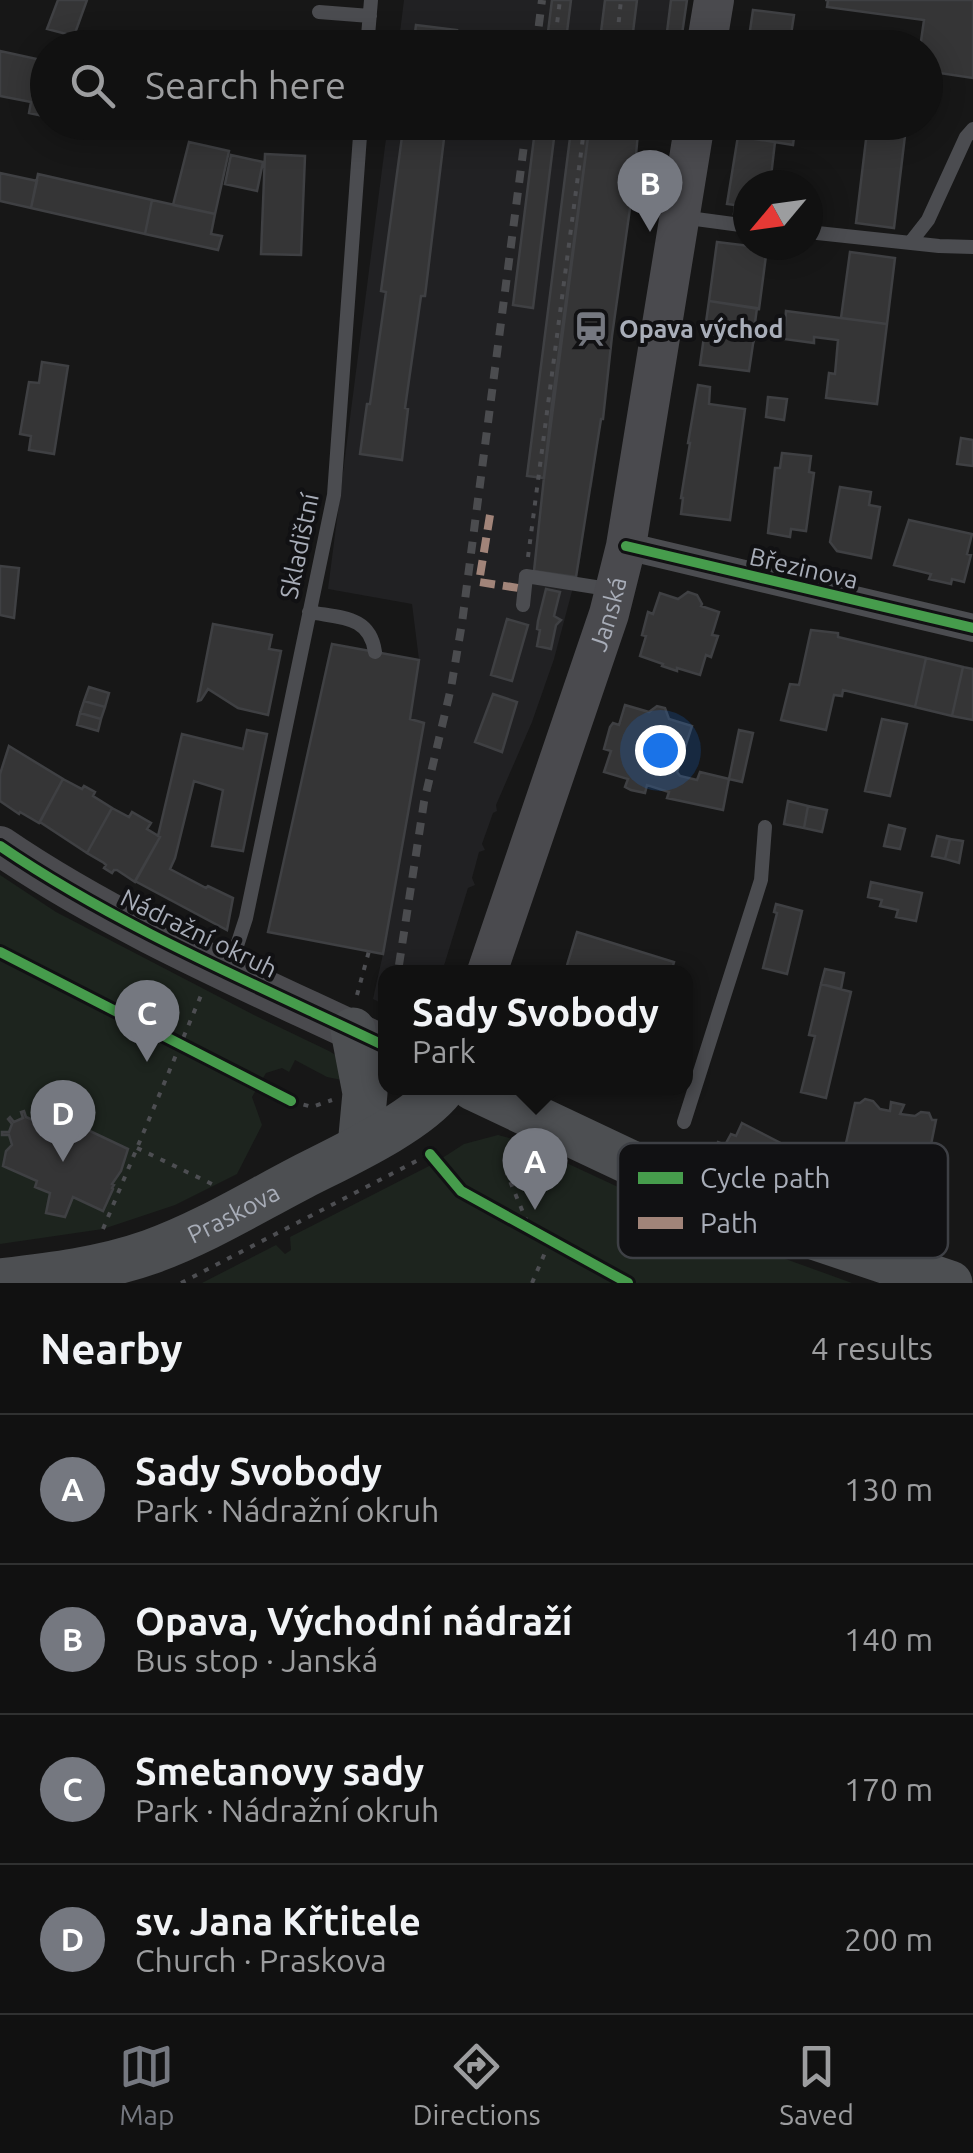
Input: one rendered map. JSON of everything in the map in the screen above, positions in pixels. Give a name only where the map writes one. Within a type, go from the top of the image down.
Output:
[{"type":"main road","points":[[709,30],[714,0]]},
{"type":"main road","name":"Janská","points":[[490,965],[610,614],[626,546],[692,140]]},
{"type":"main road","name":"Nádražní okruh","points":[[0,846],[78,894],[228,970],[364,1026]]},
{"type":"main road","points":[[360,1146],[364,1026]]},
{"type":"main road","name":"Praskova","points":[[0,1282],[106,1265],[156,1273],[219,1221],[360,1146],[419,1112],[438,1095]]},
{"type":"main road","points":[[487,1095],[618,1157]]},
{"type":"main road","points":[[875,1258],[950,1283]]},
{"type":"street","name":"Březinova","points":[[626,546],[973,628]]},
{"type":"lane","points":[[319,12],[370,8]]},
{"type":"lane","points":[[910,244],[928,220],[973,129]]},
{"type":"lane","name":"Skladištní","points":[[228,970],[246,918],[334,495],[361,140]]},
{"type":"lane","points":[[680,217],[733,224]]},
{"type":"lane","points":[[823,234],[910,244],[973,246]]},
{"type":"lane","points":[[522,605],[526,576],[615,590]]},
{"type":"lane","points":[[308,612],[353,620],[373,637],[375,652]]},
{"type":"lane","points":[[693,1094],[761,880],[765,827]]},
{"type":"lane","points":[[684,1122],[693,1095]]},
{"type":"path","points":[[556,30],[560,0]]},
{"type":"path","points":[[618,30],[622,0]]},
{"type":"path","points":[[526,576],[583,140]]},
{"type":"path","points":[[364,1026],[369,951]]},
{"type":"path","points":[[164,1036],[195,1053]]},
{"type":"path","points":[[102,1236],[180,1045]]},
{"type":"path","points":[[275,1093],[312,1107],[346,1095]]},
{"type":"path","points":[[512,1138],[507,1174],[530,1229]]},
{"type":"path","points":[[137,1148],[222,1189]]},
{"type":"path","points":[[156,1273],[430,1154],[438,1165]]},
{"type":"path","points":[[512,1220],[566,1249]]},
{"type":"path","points":[[532,1283],[550,1241]]},
{"type":"shaded area","points":[[404,0],[687,0],[683,30],[400,30]]},
{"type":"shaded area","points":[[386,140],[637,140],[603,419],[580,561],[554,659],[493,813],[482,844],[485,850],[479,852],[472,878],[475,885],[468,888],[444,965],[381,965],[424,723],[410,719],[419,660],[412,604],[328,589]]},
{"type":"shaded area","points":[[0,875],[56,912],[329,1051],[337,1056],[342,1080],[327,1077],[295,1060],[289,1072],[282,1068],[266,1073],[252,1097],[262,1125],[237,1174],[175,1205],[103,1229],[0,1244]]},
{"type":"shaded area","points":[[498,1135],[517,1140],[618,1187],[618,1258],[783,1258],[852,1283],[202,1283],[276,1245],[285,1254],[291,1250],[290,1237],[433,1164],[464,1144]]},
{"type":"building","points":[[58,0],[87,0],[76,30],[47,29]]},
{"type":"building","points":[[552,0],[571,0],[567,30],[548,30]]},
{"type":"building","points":[[605,0],[637,0],[633,30],[601,30]]},
{"type":"building","points":[[671,0],[687,0],[683,30],[667,30]]},
{"type":"building","points":[[828,0],[973,0],[973,78],[943,74],[943,30],[923,30],[924,20],[827,7]]},
{"type":"building","points":[[753,10],[794,15],[792,30],[750,30]]},
{"type":"building","points":[[416,25],[457,30],[415,30]]},
{"type":"building","points":[[0,51],[30,58],[30,102],[0,96]]},
{"type":"building","points":[[402,140],[444,140],[425,296],[421,296],[405,408],[408,409],[402,460],[360,454],[386,292],[381,291]]},
{"type":"building","points":[[534,140],[554,140],[533,308],[513,305]]},
{"type":"building","points":[[570,140],[588,140],[544,478],[527,476]]},
{"type":"building","points":[[588,140],[637,140],[603,419],[576,577],[534,571]]},
{"type":"building","points":[[737,140],[775,142],[772,170],[733,170],[733,205],[727,204]]},
{"type":"building","points":[[761,140],[794,140],[793,145]]},
{"type":"building","points":[[866,140],[904,140],[894,228],[856,223]]},
{"type":"building","points":[[189,142],[229,151],[215,214],[173,205]]},
{"type":"building","points":[[265,154],[305,156],[301,255],[261,254]]},
{"type":"building","points":[[231,155],[263,162],[257,191],[225,184]]},
{"type":"building","points":[[0,173],[37,181],[31,208],[0,201]]},
{"type":"building","points":[[38,174],[152,200],[145,234],[31,208]]},
{"type":"building","points":[[152,200],[215,214],[211,234],[222,236],[218,250],[145,234]]},
{"type":"building","points":[[717,242],[733,244],[733,260],[765,260],[759,309],[709,301]]},
{"type":"building","points":[[850,252],[895,258],[887,324],[841,318]]},
{"type":"building","points":[[709,301],[757,308],[749,371],[700,365]]},
{"type":"building","points":[[786,311],[887,324],[877,404],[826,398],[829,373],[835,374],[838,340],[814,337],[814,343],[784,339]]},
{"type":"building","points":[[42,362],[68,366],[54,454],[29,450],[31,436],[20,434],[29,382],[39,383]]},
{"type":"building","points":[[698,385],[710,387],[709,404],[745,409],[730,520],[681,514]]},
{"type":"building","points":[[768,397],[787,399],[784,420],[766,417]]},
{"type":"building","points":[[961,438],[973,440],[973,466],[957,464]]},
{"type":"building","points":[[782,453],[811,456],[809,472],[814,473],[806,531],[791,529],[790,537],[768,533],[775,468],[780,468]]},
{"type":"building","points":[[840,487],[871,492],[869,505],[880,507],[871,558],[837,551],[830,542]]},
{"type":"building","points":[[909,520],[972,534],[964,582],[952,579],[951,584],[929,579],[931,574],[894,565]]},
{"type":"building","points":[[0,566],[19,568],[14,618],[0,615]]},
{"type":"building","points":[[546,589],[560,592],[554,616],[561,620],[556,625],[551,649],[537,646]]},
{"type":"building","points":[[688,592],[697,595],[701,606],[719,612],[712,635],[718,636],[700,675],[677,671],[640,656],[648,612],[653,614],[660,593],[678,599]]},
{"type":"building","points":[[507,619],[528,625],[512,681],[491,675]]},
{"type":"building","points":[[213,624],[272,635],[269,649],[281,651],[268,715],[238,708],[208,689],[198,701]]},
{"type":"building","points":[[811,630],[838,633],[838,637],[926,658],[915,707],[843,690],[842,696],[834,695],[826,730],[781,720],[790,684],[799,685]]},
{"type":"building","points":[[332,644],[419,660],[410,719],[424,723],[383,954],[268,932]]},
{"type":"building","points":[[926,658],[963,667],[952,716],[915,707]]},
{"type":"building","points":[[963,667],[973,669],[973,720],[952,716]]},
{"type":"building","points":[[89,687],[109,693],[105,707],[84,701]]},
{"type":"building","points":[[493,694],[517,702],[502,752],[475,742]]},
{"type":"building","points":[[84,701],[105,707],[101,719],[80,713]]},
{"type":"building","points":[[625,705],[649,712],[657,706],[665,708],[669,719],[692,726],[677,772],[697,780],[700,772],[729,779],[723,810],[667,798],[669,792],[647,785],[645,793],[631,790],[625,787],[628,779],[604,772],[611,751],[604,749],[610,727],[613,723],[619,725]]},
{"type":"building","points":[[80,713],[101,719],[98,731],[77,725]]},
{"type":"building","points":[[882,719],[907,724],[890,796],[865,791]]},
{"type":"building","points":[[247,730],[267,734],[243,851],[212,846],[223,790],[194,781],[170,869],[233,898],[227,930],[135,881],[160,837],[182,734],[243,749]]},
{"type":"building","points":[[739,730],[753,733],[742,782],[729,779]]},
{"type":"building","points":[[9,746],[63,779],[39,823],[0,801],[0,774]]},
{"type":"building","points":[[63,779],[95,792],[93,796],[112,808],[87,853],[40,822]]},
{"type":"building","points":[[788,801],[808,806],[804,828],[784,824]]},
{"type":"building","points":[[808,806],[827,810],[822,832],[804,828]]},
{"type":"building","points":[[112,808],[129,817],[132,812],[151,823],[147,829],[160,837],[135,882],[117,870],[112,873],[87,853]]},
{"type":"building","points":[[889,825],[905,829],[900,849],[884,846]]},
{"type":"building","points":[[937,836],[950,839],[945,859],[932,856]]},
{"type":"building","points":[[950,839],[963,841],[959,863],[945,859]]},
{"type":"building","points":[[871,882],[922,893],[916,921],[896,917],[898,910],[880,906],[882,900],[868,897]]},
{"type":"building","points":[[776,904],[802,911],[787,974],[763,968]]},
{"type":"building","points":[[577,932],[674,962],[673,965],[567,965]]},
{"type":"building","points":[[825,969],[844,973],[841,989],[821,984]]},
{"type":"building","points":[[821,984],[851,992],[826,1098],[801,1092],[815,1036],[809,1035]]},
{"type":"building","points":[[865,1099],[873,1101],[880,1109],[890,1111],[891,1102],[904,1105],[900,1114],[929,1113],[936,1120],[931,1143],[846,1143],[855,1103]]},
{"type":"building","points":[[24,1111],[33,1120],[38,1116],[36,1121],[43,1125],[46,1119],[46,1126],[54,1129],[59,1124],[56,1130],[63,1134],[71,1122],[128,1149],[103,1211],[73,1197],[65,1217],[46,1213],[50,1193],[35,1187],[37,1181],[3,1166],[6,1151],[12,1145],[9,1135],[2,1132],[9,1132],[10,1117],[14,1122],[23,1118]]},
{"type":"building","points":[[742,1123],[781,1143],[726,1143],[731,1134],[736,1136]]},
{"type":"railway","points":[[538,30],[542,0]]},
{"type":"railway","points":[[399,965],[424,802],[462,623],[525,140]]},
{"type":"marked path","points":[[490,515],[479,582],[525,589]]},
{"type":"cycle path","points":[[626,546],[973,628]]},
{"type":"cycle path","points":[[0,846],[139,928],[378,1043]]},
{"type":"cycle path","points":[[0,952],[291,1101]]},
{"type":"cycle path","points":[[430,1154],[461,1191],[628,1283]]},
{"type":"place","name":"Opava, Východní nádraží","points":[[650,232]]},
{"type":"place","name":"Opava východ","points":[[591,329]]},
{"type":"place","name":"Smetanovy sady","points":[[147,1062]]},
{"type":"place","name":"sv. Jana Křtitele","points":[[63,1162]]},
{"type":"place","name":"Sady Svobody","points":[[535,1210]]}]
